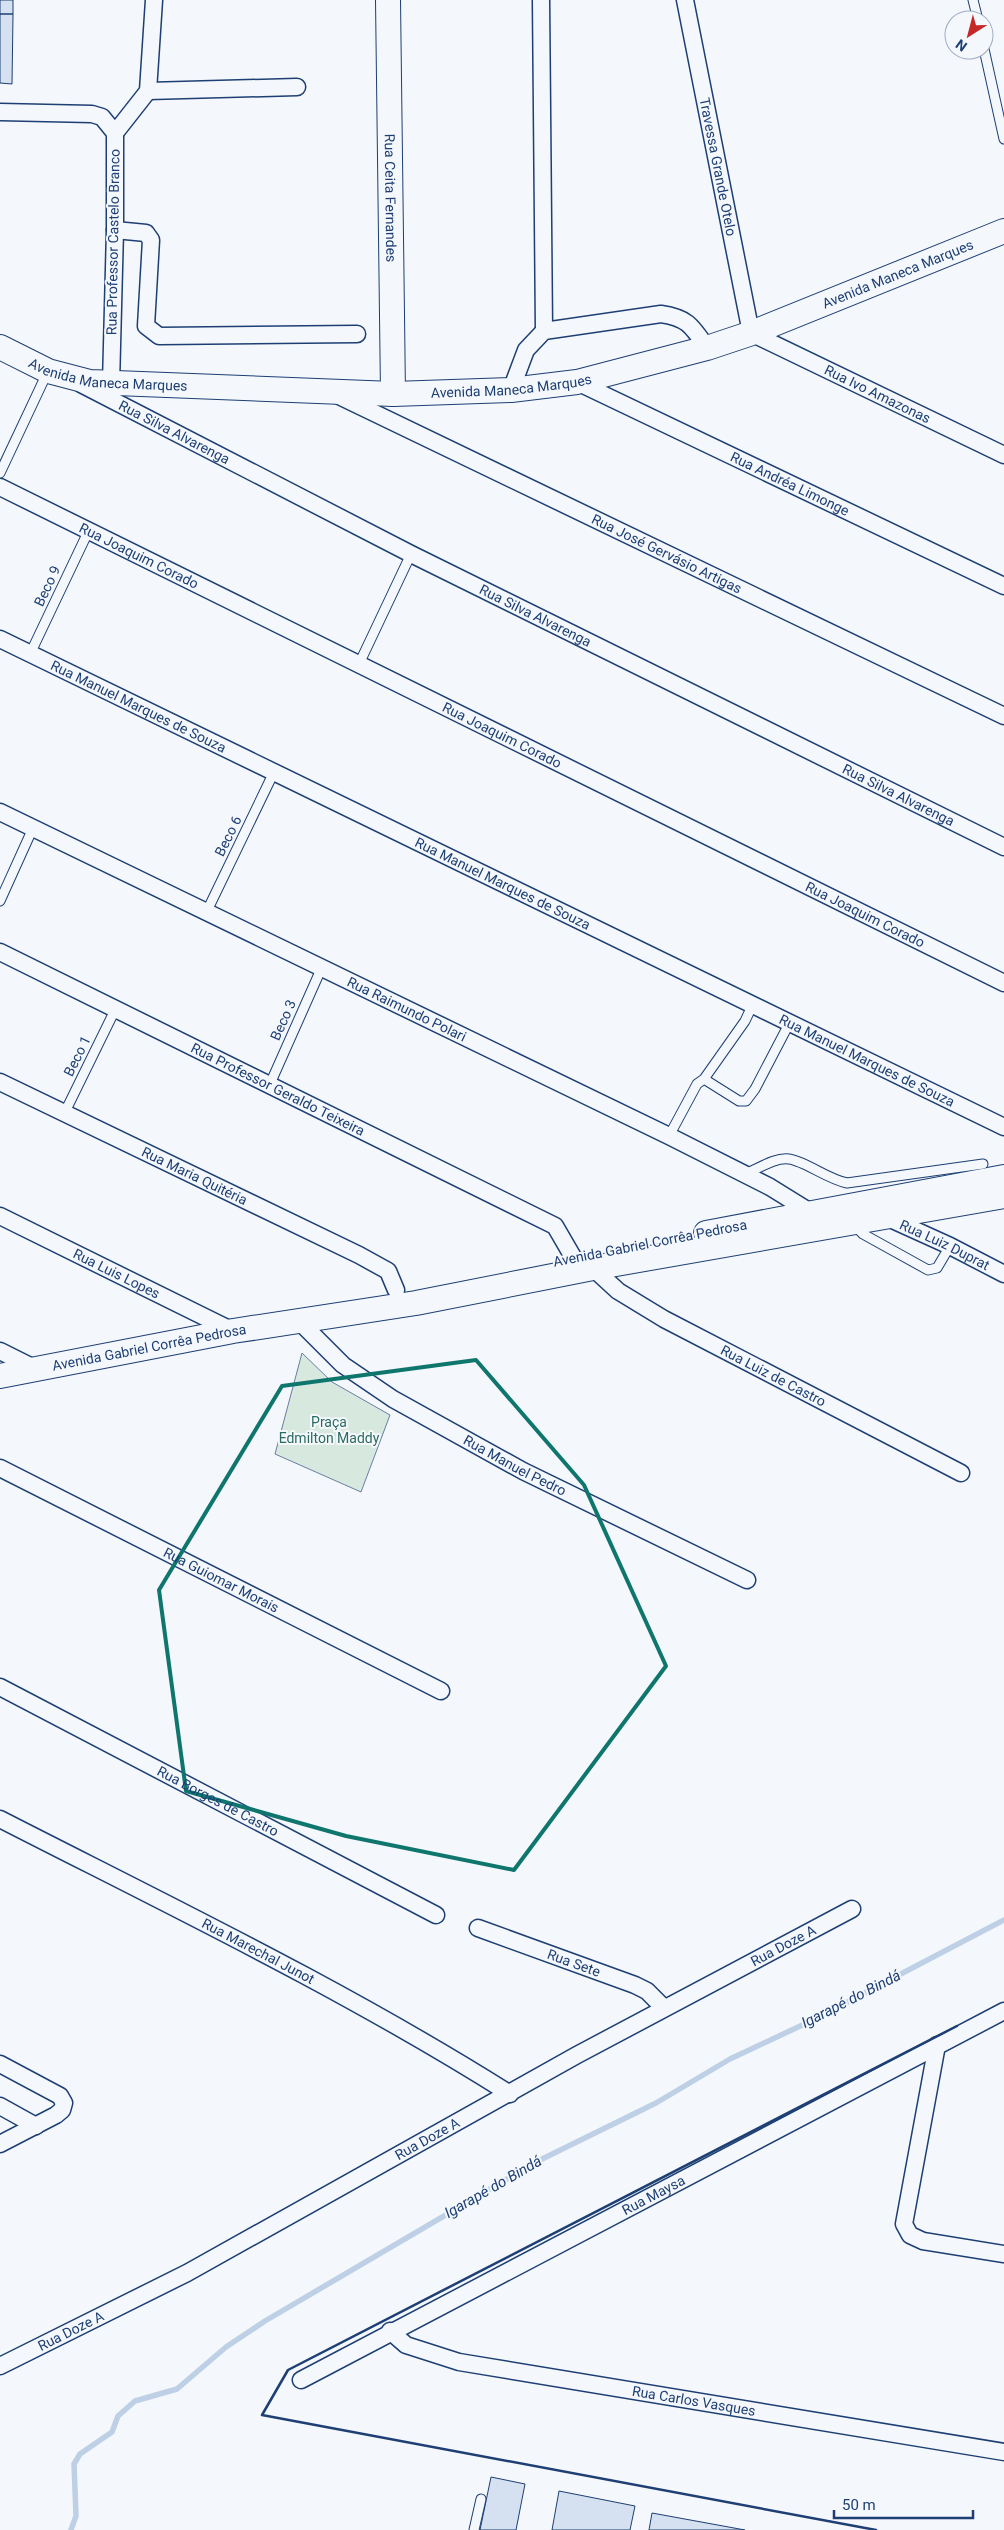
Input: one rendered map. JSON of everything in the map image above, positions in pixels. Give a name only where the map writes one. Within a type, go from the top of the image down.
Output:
[{"type":"street","points":[[114,133],[148,91],[154,0]]},
{"type":"street","name":"Rua Ceita Fernandes","points":[[388,0],[393,394]]},
{"type":"street","points":[[541,0],[544,331]]},
{"type":"street","name":"Travessa Grande Otelo","points":[[685,0],[751,333]]},
{"type":"street","points":[[148,91],[297,87]]},
{"type":"street","name":"Rua Professor Castelo Branco","points":[[0,112],[92,114],[102,117],[114,133],[115,230],[111,384]]},
{"type":"street","points":[[115,230],[146,233],[151,240],[146,326],[159,336],[357,334]]},
{"type":"street","name":"Avenida Maneca Marques","points":[[0,347],[48,372],[70,379],[111,384],[393,394],[511,390],[577,382],[707,348],[751,333],[1004,231]]},
{"type":"street","points":[[511,390],[526,350],[544,331],[661,314],[676,316],[691,324],[707,348]]},
{"type":"street","name":"Rua Ivo Amazonas","points":[[751,333],[1004,456]]},
{"type":"street","name":"Rua Silva Alvarenga","points":[[70,379],[411,554],[1004,847]]},
{"type":"street","name":"Rua Andréa Limonge","points":[[577,382],[1004,586]]},
{"type":"street","name":"Rua José Gervásio Artigas","points":[[331,392],[1004,716]]},
{"type":"street","name":"Rua Joaquim Corado","points":[[0,487],[1004,983]]},
{"type":"street","name":"Rua Manuel Marques de Souza","points":[[0,639],[790,1022],[1004,1128]]},
{"type":"street","name":"Rua Raimundo Polari","points":[[0,812],[669,1136],[745,1174],[812,1213]]},
{"type":"street","name":"Rua Professor Geraldo Teixeira","points":[[0,952],[555,1226]]},
{"type":"street","name":"Rua Maria Quitéria","points":[[0,1082],[392,1281]]},
{"type":"street","name":"Avenida Gabriel Corrêa Pedrosa","points":[[0,1376],[233,1331],[416,1303],[583,1263],[812,1213],[1004,1177]]},
{"type":"street","name":"Avenida Gabriel Corrêa Pedrosa","points":[[300,1322],[392,1281],[583,1263],[814,1231],[851,1222],[1004,1196]]},
{"type":"street","name":"Rua Luis Lopes","points":[[0,1216],[233,1331]]},
{"type":"street","name":"Rua Luiz Duprat","points":[[886,1217],[950,1246],[1004,1274]]},
{"type":"street","name":"Rua Luiz de Castro","points":[[555,1226],[583,1263],[618,1291],[664,1319],[961,1473]]},
{"type":"street","name":"Rua Manuel Pedro","points":[[300,1322],[343,1365],[393,1399],[523,1470],[747,1580]]},
{"type":"street","points":[[0,1351],[36,1370]]},
{"type":"street","name":"Rua Guiomar Morais","points":[[0,1468],[442,1691]]},
{"type":"street","name":"Rua Borges de Castro","points":[[0,1687],[436,1915]]},
{"type":"street","name":"Rua Marechal Junot","points":[[0,1819],[318,1982],[442,2050],[510,2094]]},
{"type":"street","name":"Rua Doze A","points":[[0,2366],[187,2273],[664,2008],[852,1909]]},
{"type":"street","name":"Rua Sete","points":[[478,1928],[647,1991],[664,2008]]},
{"type":"street","name":"Rua Maysa","points":[[301,2380],[390,2331],[1004,2011]]},
{"type":"street","points":[[937,2045],[904,2224],[910,2235],[922,2241],[1004,2254]]},
{"type":"street","points":[[0,2064],[60,2096],[64,2104],[62,2110],[56,2116],[0,2144]]},
{"type":"street","points":[[0,2106],[36,2126]]},
{"type":"street","name":"Rua Carlos Vasques","points":[[390,2331],[406,2345],[459,2362],[1004,2452]]},
{"type":"lane","points":[[986,60],[1004,139]]},
{"type":"lane","points":[[0,473],[48,372]]},
{"type":"lane","name":"Beco 9","points":[[30,654],[89,530]]},
{"type":"lane","points":[[359,664],[411,554]]},
{"type":"lane","name":"Beco 6","points":[[206,913],[274,772]]},
{"type":"lane","points":[[0,901],[33,828]]},
{"type":"lane","name":"Beco 3","points":[[270,1084],[322,967]]},
{"type":"lane","points":[[669,1136],[697,1084],[704,1079],[745,1021],[753,1004]]},
{"type":"lane","name":"Beco 1","points":[[64,1114],[115,1010]]},
{"type":"lane","points":[[704,1079],[739,1101],[746,1101],[755,1089],[790,1022]]},
{"type":"lane","points":[[745,1174],[775,1161],[789,1159],[835,1180],[847,1183],[983,1164]]},
{"type":"lane","points":[[851,1222],[863,1234],[928,1270],[937,1268],[950,1246]]},
{"type":"lane","points":[[474,2530],[481,2499]]},
{"type":"highlighted area","points":[[476,1360],[584,1485],[666,1666],[514,1870],[346,1836],[186,1791],[159,1590],[282,1386]]},
{"type":"green space","name":"Praça Edmilton Maddy","points":[[302,1353],[332,1382],[390,1415],[361,1492],[275,1454]]},
{"type":"building","points":[[0,0],[13,0],[13,14],[0,14]]},
{"type":"building","points":[[0,14],[13,14],[12,84],[0,83]]},
{"type":"building","points":[[491,2477],[525,2484],[516,2530],[480,2530]]},
{"type":"building","points":[[559,2491],[635,2506],[630,2530],[552,2530]]},
{"type":"building","points":[[652,2513],[745,2530],[649,2530]]},
{"type":"waterway","name":"Igarapé do Bindá","points":[[71,2530],[76,2516],[74,2464],[80,2454],[112,2432],[118,2416],[135,2401],[177,2389],[226,2347],[265,2321],[536,2162],[656,2103],[730,2059],[813,2020],[1004,1920]]},
{"type":"wall","points":[[876,2530],[262,2415],[288,2370],[957,2026]]}]
